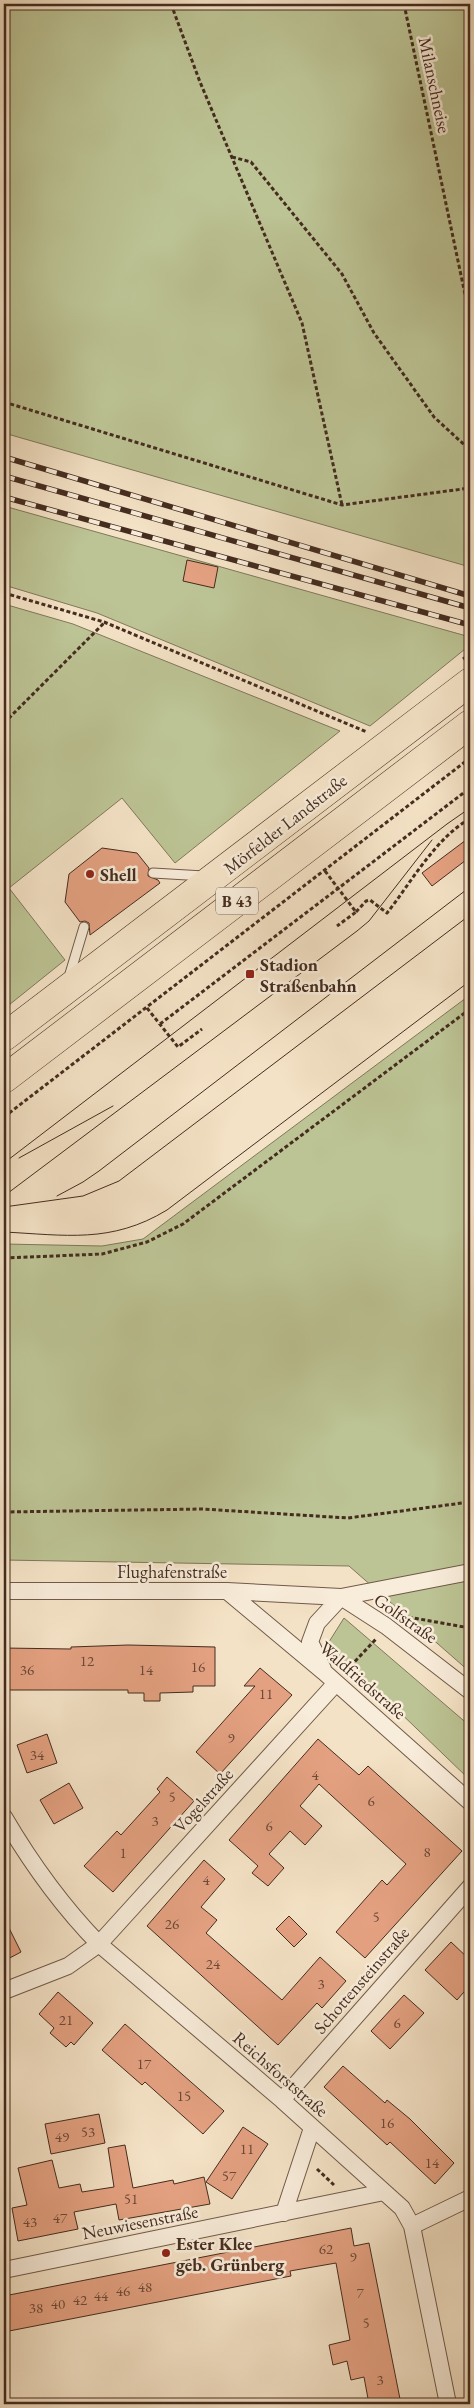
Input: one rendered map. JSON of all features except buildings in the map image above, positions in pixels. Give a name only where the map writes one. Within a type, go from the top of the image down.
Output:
[{"type":"highway","name":"Mörfelder Landstraße","points":[[4,1037],[470,682]]},
{"type":"highway","name":"Mörfelder Landstraße","points":[[4,1079],[470,724]]},
{"type":"street","name":"Flughafenstraße","points":[[4,1591],[227,1591],[341,1597],[470,1572]]},
{"type":"street","name":"Waldfriedstraße","points":[[227,1591],[330,1678],[470,1802]]},
{"type":"street","name":"Golfstraße","points":[[341,1597],[386,1626],[470,1691]]},
{"type":"street","points":[[330,1678],[310,1642],[317,1623],[341,1597]]},
{"type":"street","name":"Vogelstraße","points":[[4,1991],[68,1966],[99,1944],[330,1678]]},
{"type":"street","name":"Reichsforststraße","points":[[4,1817],[29,1860],[76,1920],[99,1944],[282,2100],[402,2208],[412,2226],[448,2404]]},
{"type":"street","name":"Schottensteinstraße","points":[[282,2100],[470,1887]]},
{"type":"street","points":[[284,2213],[312,2128]]},
{"type":"street","name":"Neuwiesenstraße","points":[[4,2270],[384,2192]]},
{"type":"street","points":[[412,2226],[470,2198]]},
{"type":"lane","points":[[153,873],[216,877]]},
{"type":"lane","points":[[66,988],[84,927]]},
{"type":"path","points":[[4,8],[26,4]]},
{"type":"path","points":[[171,4],[180,32],[302,323],[342,506]]},
{"type":"path","name":"Milanschneise","points":[[404,4],[470,318]]},
{"type":"path","points":[[232,156],[251,162],[257,169],[342,274],[374,333],[434,417],[470,450]]},
{"type":"path","points":[[4,402],[342,506],[470,488]]},
{"type":"path","points":[[470,524],[466,536],[470,542]]},
{"type":"path","points":[[4,593],[104,622],[369,732]]},
{"type":"path","points":[[4,723],[104,622]]},
{"type":"path","points":[[4,1117],[470,758]]},
{"type":"path","points":[[160,1024],[470,788]]},
{"type":"path","points":[[337,926],[356,912],[366,901],[370,900],[387,913],[437,848],[451,833],[470,819]]},
{"type":"path","points":[[325,871],[356,912]]},
{"type":"path","points":[[147,1008],[178,1047],[202,1029]]},
{"type":"path","points":[[4,1258],[102,1254],[147,1242],[182,1224],[470,1009]]},
{"type":"path","points":[[4,1512],[202,1510],[348,1518],[470,1502]]},
{"type":"path","points":[[399,1615],[470,1628]]},
{"type":"path","points":[[330,1678],[386,1626]]},
{"type":"path","points":[[302,2156],[350,2199]]},
{"type":"green space","points":[[4,4],[470,4],[470,567],[4,433]]},
{"type":"green space","points":[[4,506],[470,637],[470,645],[370,726],[97,613],[4,585]]},
{"type":"green space","points":[[4,604],[73,624],[340,731],[175,863],[122,798],[9,888],[65,960],[4,1009]]},
{"type":"green space","points":[[470,995],[470,1672],[349,1566],[4,1560],[4,1244],[102,1246],[143,1239]]},
{"type":"green space","points":[[344,1618],[470,1726],[470,1780],[327,1645]]},
{"type":"tram line","points":[[4,1163],[470,808]]},
{"type":"tram line","points":[[4,1196],[357,931],[369,921],[432,840]]},
{"type":"tram line","points":[[57,1196],[99,1171],[470,887]]},
{"type":"tram line","points":[[4,1207],[83,1196],[119,1181],[470,915]]},
{"type":"tram line","points":[[4,1232],[68,1235],[107,1233],[146,1221],[167,1210],[470,981]]},
{"type":"tram line","points":[[19,1158],[113,1106]]},
{"type":"railway","points":[[4,457],[470,596]]},
{"type":"railway","points":[[4,476],[470,608]]},
{"type":"railway","points":[[4,497],[470,625]]},
{"type":"place","name":"Shell","points":[[90,874]]},
{"type":"place","name":"Stadion Straßenbahn","points":[[250,974]]},
{"type":"place","name":"Ester Klee geb. Grünberg","points":[[166,2253]]}]
